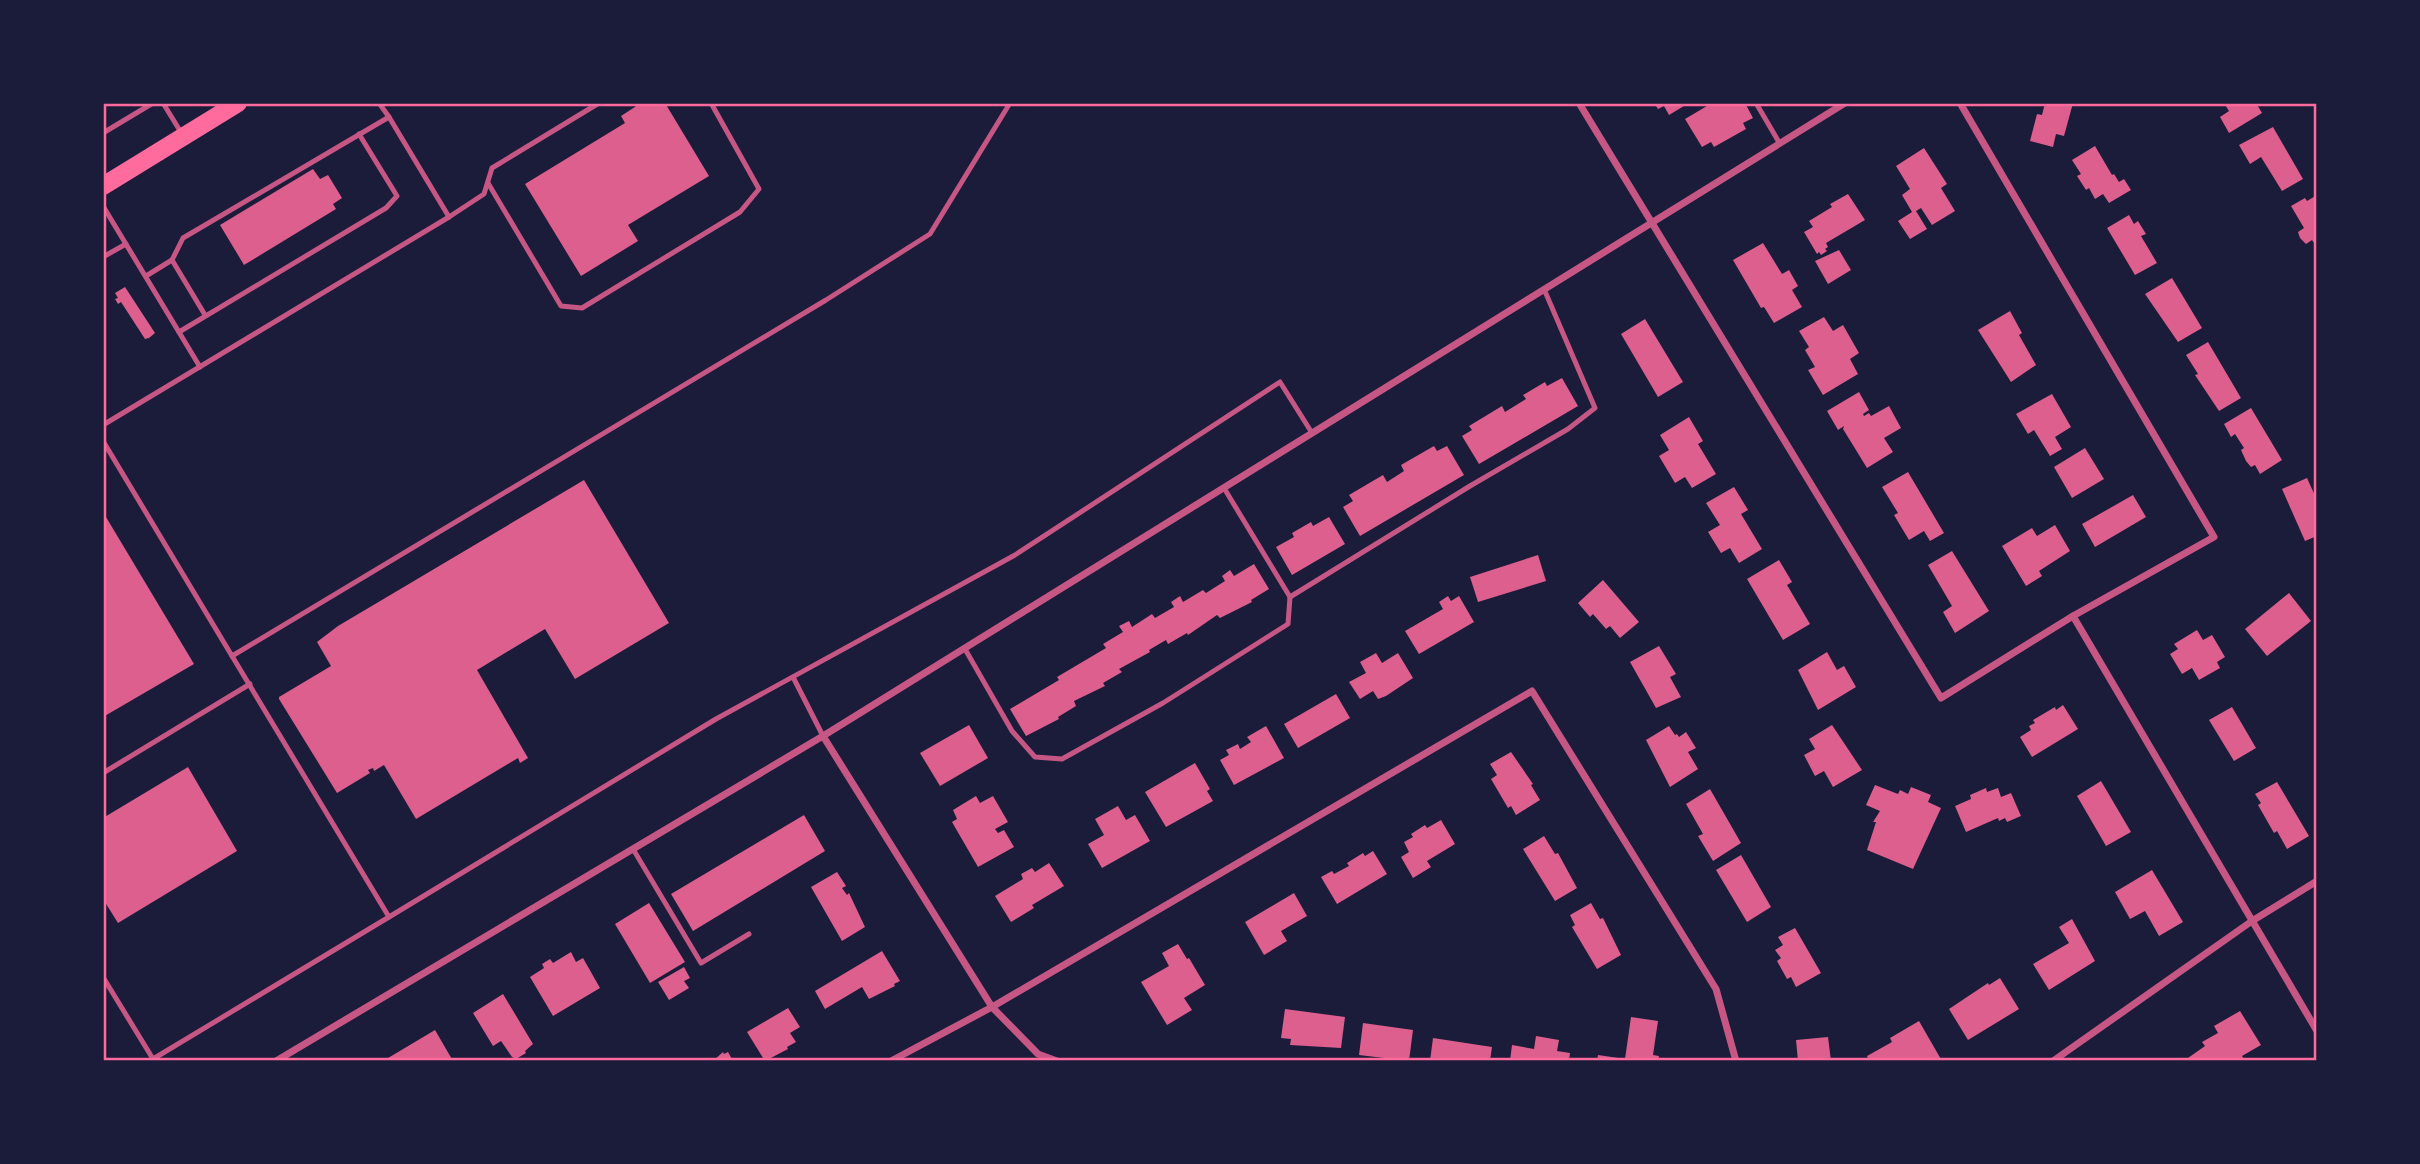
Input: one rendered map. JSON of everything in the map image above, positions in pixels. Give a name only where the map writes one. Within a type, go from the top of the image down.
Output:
[{"type":"main road","points":[[103,186],[238,103]]},
{"type":"street","points":[[1579,103],[1941,698],[2073,616],[2214,537],[1960,103]]},
{"type":"street","points":[[276,1061],[823,736],[1845,103]]},
{"type":"street","points":[[2073,616],[2317,1031]]},
{"type":"street","points":[[891,1061],[992,1007],[1532,691],[1716,989],[1736,1061]]},
{"type":"street","points":[[823,736],[992,1007],[1038,1054],[1057,1061]]},
{"type":"street","points":[[2053,1061],[2252,921],[2317,881]]},
{"type":"lane","points":[[103,133],[153,103]]},
{"type":"lane","points":[[163,103],[184,137]]},
{"type":"lane","points":[[379,103],[449,217]]},
{"type":"lane","points":[[103,425],[449,217],[484,194],[492,168],[599,103]]},
{"type":"lane","points":[[488,183],[561,306],[582,308],[740,212],[759,189],[711,103]]},
{"type":"lane","points":[[232,656],[836,294],[930,234],[1010,103]]},
{"type":"lane","points":[[1756,103],[1780,144]]},
{"type":"lane","points":[[146,276],[172,260],[183,238],[389,117]]},
{"type":"lane","points":[[178,332],[386,208],[397,196],[359,134]]},
{"type":"lane","points":[[103,206],[200,367]]},
{"type":"lane","points":[[103,257],[126,244]]},
{"type":"lane","points":[[172,260],[205,315]]},
{"type":"lane","points":[[1290,597],[1568,429],[1595,408],[1544,289]]},
{"type":"lane","points":[[103,977],[153,1059],[716,719],[1015,555],[1280,382],[1312,433]]},
{"type":"lane","points":[[103,441],[389,917]]},
{"type":"lane","points":[[965,649],[1012,731],[1034,757],[1062,759],[1251,650],[1288,624],[1290,597],[1224,488]]},
{"type":"lane","points":[[793,677],[823,736]]},
{"type":"lane","points":[[103,774],[250,684]]},
{"type":"lane","points":[[633,849],[701,963],[749,934]]},
{"type":"building","points":[[641,103],[665,103],[709,176],[628,225],[638,241],[581,276],[525,184],[625,123],[621,116]]},
{"type":"building","points":[[1654,103],[1689,103],[1669,115],[1664,106],[1658,109]]},
{"type":"building","points":[[1712,103],[1745,103],[1753,118],[1743,123],[1746,129],[1714,147],[1711,142],[1702,147],[1685,119]]},
{"type":"building","points":[[2045,103],[2073,103],[2064,136],[2056,134],[2053,147],[2030,141],[2037,114],[2042,115]]},
{"type":"building","points":[[2224,103],[2256,103],[2262,113],[2229,133],[2220,117],[2229,111]]},
{"type":"building","points":[[2273,127],[2303,179],[2282,191],[2261,157],[2250,164],[2239,145]]},
{"type":"building","points":[[2095,146],[2112,175],[2114,174],[2119,182],[2124,179],[2131,190],[2109,203],[2103,194],[2095,199],[2089,188],[2086,190],[2077,176],[2081,174],[2072,160]]},
{"type":"building","points":[[1924,148],[1947,184],[1941,188],[1955,211],[1932,225],[1921,208],[1916,211],[1927,229],[1910,239],[1898,221],[1912,212],[1902,195],[1910,189],[1896,166]]},
{"type":"building","points":[[313,169],[320,179],[328,175],[342,198],[333,204],[336,209],[244,265],[220,225]]},
{"type":"building","points":[[1848,194],[1865,220],[1826,243],[1827,251],[1821,255],[1819,252],[1817,254],[1804,232],[1813,227],[1809,221]]},
{"type":"building","points":[[2317,195],[2317,247],[2312,240],[2306,244],[2300,238],[2298,232],[2304,228],[2291,206]]},
{"type":"building","points":[[2129,215],[2134,224],[2138,221],[2146,234],[2141,236],[2157,263],[2135,275],[2107,228]]},
{"type":"building","points":[[1763,243],[1782,274],[1789,270],[1798,286],[1792,290],[1802,307],[1774,323],[1764,307],[1761,308],[1733,260]]},
{"type":"building","points":[[1839,250],[1851,270],[1828,284],[1815,261]]},
{"type":"building","points":[[2172,278],[2202,328],[2178,342],[2145,294]]},
{"type":"building","points":[[125,287],[155,333],[149,338],[145,339],[121,302],[118,304],[115,299],[118,298],[115,293]]},
{"type":"building","points":[[2010,311],[2022,333],[2019,335],[2036,365],[2011,382],[1978,330]]},
{"type":"building","points":[[1824,317],[1833,331],[1843,325],[1859,353],[1850,359],[1858,374],[1823,395],[1808,370],[1815,367],[1805,350],[1809,347],[1799,331]]},
{"type":"building","points":[[1645,319],[1683,382],[1658,397],[1621,334]]},
{"type":"building","points":[[2208,342],[2241,398],[2219,411],[2195,375],[2198,374],[2186,355]]},
{"type":"building","points":[[1562,378],[1578,406],[1479,464],[1462,436],[1472,430],[1469,426],[1502,406],[1505,412],[1526,399],[1523,395],[1545,382],[1547,386]]},
{"type":"building","points":[[1859,392],[1869,410],[1864,416],[1869,413],[1871,416],[1889,406],[1901,428],[1884,438],[1893,452],[1867,468],[1843,429],[1844,426],[1838,430],[1827,411]]},
{"type":"building","points":[[2052,394],[2071,427],[2055,437],[2062,449],[2050,456],[2034,430],[2028,434],[2016,414]]},
{"type":"building","points":[[2251,408],[2282,460],[2260,474],[2255,465],[2251,467],[2246,461],[2241,450],[2244,448],[2235,434],[2231,437],[2224,424]]},
{"type":"building","points":[[1689,417],[1703,441],[1698,444],[1716,474],[1692,488],[1685,477],[1675,483],[1659,456],[1669,450],[1660,435]]},
{"type":"building","points":[[1434,446],[1437,451],[1447,446],[1464,475],[1360,536],[1343,507],[1353,501],[1349,495],[1383,475],[1387,482],[1404,471],[1401,465]]},
{"type":"building","points":[[2085,448],[2104,479],[2072,498],[2054,467]]},
{"type":"building","points":[[1908,472],[1944,533],[1930,541],[1924,531],[1909,540],[1894,515],[1898,513],[1882,487]]},
{"type":"building","points":[[2307,478],[2317,500],[2317,536],[2305,541],[2282,489]]},
{"type":"building","points":[[584,480],[669,623],[575,679],[545,629],[477,670],[528,758],[520,763],[518,758],[416,819],[384,765],[374,771],[373,768],[368,770],[370,773],[337,793],[279,699],[331,666],[317,642],[338,626]]},
{"type":"building","points":[[1734,487],[1748,510],[1741,514],[1762,549],[1739,563],[1730,548],[1721,553],[1708,532],[1720,525],[1706,503]]},
{"type":"building","points":[[2133,495],[2146,517],[2095,547],[2082,524]]},
{"type":"building","points":[[103,512],[194,664],[103,717]]},
{"type":"building","points":[[1329,517],[1345,544],[1292,575],[1276,547],[1294,537],[1292,533],[1311,522],[1313,526]]},
{"type":"building","points":[[2055,525],[2070,551],[2039,571],[2042,576],[2026,586],[2002,546],[2032,528],[2037,536]]},
{"type":"building","points":[[1952,551],[1989,611],[1955,633],[1943,612],[1952,606],[1928,565]]},
{"type":"building","points":[[1538,555],[1546,581],[1478,602],[1470,577]]},
{"type":"building","points":[[1779,560],[1792,582],[1787,585],[1810,624],[1783,640],[1747,579]]},
{"type":"building","points":[[1254,564],[1269,589],[1251,600],[1252,602],[1220,618],[1217,615],[1188,635],[1187,633],[1168,644],[1166,640],[1149,650],[1150,652],[1119,669],[1122,672],[1103,683],[1105,686],[1074,701],[1076,706],[1058,717],[1059,719],[1026,736],[1010,709],[1106,648],[1103,644],[1123,632],[1119,626],[1129,621],[1132,627],[1152,614],[1155,618],[1174,607],[1171,602],[1180,596],[1183,602],[1203,590],[1206,593],[1225,581],[1222,576],[1230,570],[1234,576]]},
{"type":"building","points":[[1603,580],[1639,622],[1620,638],[1610,626],[1606,629],[1593,614],[1590,617],[1578,603]]},
{"type":"building","points":[[2289,593],[2311,621],[2267,656],[2245,629]]},
{"type":"building","points":[[1448,596],[1451,601],[1459,596],[1474,622],[1419,654],[1405,631],[1443,609],[1439,602]]},
{"type":"building","points":[[2197,630],[2203,640],[2212,635],[2225,657],[2217,662],[2220,668],[2199,680],[2192,668],[2182,674],[2170,654],[2178,649],[2174,644]]},
{"type":"building","points":[[1659,646],[1676,674],[1670,677],[1681,697],[1656,708],[1630,662]]},
{"type":"building","points":[[1827,652],[1837,670],[1844,666],[1856,687],[1818,710],[1798,670]]},
{"type":"building","points":[[1376,653],[1382,663],[1398,653],[1413,678],[1386,696],[1378,699],[1373,691],[1360,699],[1349,682],[1366,673],[1360,662]]},
{"type":"building","points":[[1336,694],[1350,718],[1298,748],[1284,724]]},
{"type":"building","points":[[2063,705],[2078,729],[2032,757],[2020,737],[2031,730],[2029,726],[2035,723],[2033,720]]},
{"type":"building","points":[[2232,707],[2256,748],[2234,761],[2209,720]]},
{"type":"building","points":[[969,725],[988,758],[940,786],[920,753]]},
{"type":"building","points":[[1832,725],[1862,770],[1833,787],[1824,771],[1815,776],[1804,755],[1815,749],[1809,739]]},
{"type":"building","points":[[1266,726],[1284,758],[1234,785],[1220,760],[1229,755],[1226,750],[1238,744],[1240,749],[1251,742],[1247,737]]},
{"type":"building","points":[[1669,726],[1679,737],[1686,732],[1696,748],[1688,752],[1698,769],[1670,787],[1646,740]]},
{"type":"building","points":[[1511,752],[1533,784],[1531,785],[1540,800],[1516,815],[1511,806],[1508,808],[1491,779],[1497,775],[1490,764]]},
{"type":"building","points":[[1195,763],[1210,789],[1207,791],[1213,801],[1166,827],[1145,792]]},
{"type":"building","points":[[188,767],[237,851],[118,923],[103,899],[103,818]]},
{"type":"building","points":[[2101,781],[2131,832],[2106,846],[2077,796]]},
{"type":"building","points":[[2277,782],[2309,836],[2287,849],[2277,831],[2274,833],[2258,805],[2261,803],[2255,794]]},
{"type":"building","points":[[1875,785],[1898,794],[1900,790],[1908,794],[1911,787],[1931,795],[1928,802],[1941,808],[1913,869],[1867,850],[1876,822],[1873,822],[1880,811],[1866,805]]},
{"type":"building","points":[[1986,788],[1987,792],[1998,788],[2001,797],[2011,793],[2021,816],[2007,822],[2005,818],[1999,821],[1998,818],[1966,832],[1955,806]]},
{"type":"building","points":[[1710,789],[1741,843],[1713,861],[1698,836],[1703,834],[1686,804]]},
{"type":"building","points":[[976,796],[980,803],[993,796],[1008,822],[995,829],[998,833],[1004,830],[1014,847],[978,867],[952,822],[957,819],[953,810]]},
{"type":"building","points":[[1118,806],[1126,820],[1135,815],[1150,841],[1102,868],[1088,844],[1104,835],[1095,819]]},
{"type":"building","points":[[804,815],[825,851],[693,931],[671,894]]},
{"type":"building","points":[[1441,820],[1455,844],[1427,861],[1431,867],[1413,878],[1401,857],[1409,852],[1404,842],[1425,825],[1427,828]]},
{"type":"building","points":[[1544,836],[1555,854],[1558,853],[1577,888],[1555,901],[1523,849]]},
{"type":"building","points":[[1373,851],[1387,874],[1337,904],[1321,877],[1332,871],[1334,874],[1349,866],[1347,863],[1363,853],[1365,856]]},
{"type":"building","points":[[1741,855],[1771,907],[1747,922],[1716,870]]},
{"type":"building","points":[[1049,863],[1064,886],[1032,905],[1034,908],[1011,922],[995,896],[1023,879],[1021,874],[1032,868],[1035,872]]},
{"type":"building","points":[[2152,870],[2183,922],[2159,936],[2145,911],[2130,919],[2115,892]]},
{"type":"building","points":[[837,872],[846,886],[842,888],[847,895],[849,893],[865,927],[842,941],[811,887]]},
{"type":"building","points":[[1294,893],[1307,916],[1281,931],[1287,941],[1264,955],[1245,922]]},
{"type":"building","points":[[649,903],[685,962],[650,983],[615,924]]},
{"type":"building","points":[[1591,903],[1600,919],[1603,918],[1621,955],[1597,969],[1572,927],[1575,925],[1570,915]]},
{"type":"building","points":[[2072,919],[2095,961],[2049,990],[2033,964],[2069,943],[2059,927]]},
{"type":"building","points":[[1795,928],[1821,973],[1796,987],[1791,977],[1787,979],[1777,961],[1781,958],[1775,950],[1783,945],[1778,937]]},
{"type":"building","points":[[1178,944],[1205,985],[1184,998],[1192,1010],[1167,1025],[1141,982],[1169,966],[1162,953]]},
{"type":"building","points":[[882,951],[900,981],[869,999],[862,987],[825,1009],[815,991]]},
{"type":"building","points":[[571,952],[576,962],[583,958],[600,988],[553,1016],[530,977],[544,968],[542,964],[550,959],[553,963]]},
{"type":"building","points":[[684,967],[690,978],[684,981],[689,988],[669,1000],[658,982]]},
{"type":"building","points":[[2000,978],[2019,1009],[1968,1040],[1949,1009]]},
{"type":"building","points":[[503,994],[533,1044],[526,1053],[516,1059],[501,1041],[493,1046],[473,1013]]},
{"type":"building","points":[[788,1008],[800,1027],[790,1033],[796,1042],[765,1061],[747,1032]]},
{"type":"building","points":[[1285,1009],[1345,1017],[1341,1048],[1290,1045],[1291,1039],[1281,1038]]},
{"type":"building","points":[[2240,1011],[2261,1045],[2242,1056],[2245,1061],[2190,1061],[2188,1058],[2205,1046],[2202,1042],[2218,1033],[2214,1026]]},
{"type":"building","points":[[1631,1017],[1658,1021],[1653,1055],[1659,1056],[1658,1061],[1597,1061],[1598,1055],[1625,1059]]},
{"type":"building","points":[[1919,1021],[1942,1061],[1869,1061],[1867,1056],[1892,1042],[1890,1038]]},
{"type":"building","points":[[1363,1023],[1413,1030],[1409,1061],[1359,1055]]},
{"type":"building","points":[[435,1030],[453,1061],[383,1061]]},
{"type":"building","points":[[1536,1036],[1559,1040],[1557,1051],[1570,1053],[1569,1061],[1510,1061],[1512,1045],[1534,1049]]},
{"type":"building","points":[[1828,1037],[1831,1061],[1798,1061],[1796,1040]]},
{"type":"building","points":[[1433,1038],[1492,1047],[1490,1061],[1430,1061]]},
{"type":"building","points":[[723,1052],[728,1052],[733,1061],[713,1061]]}]
